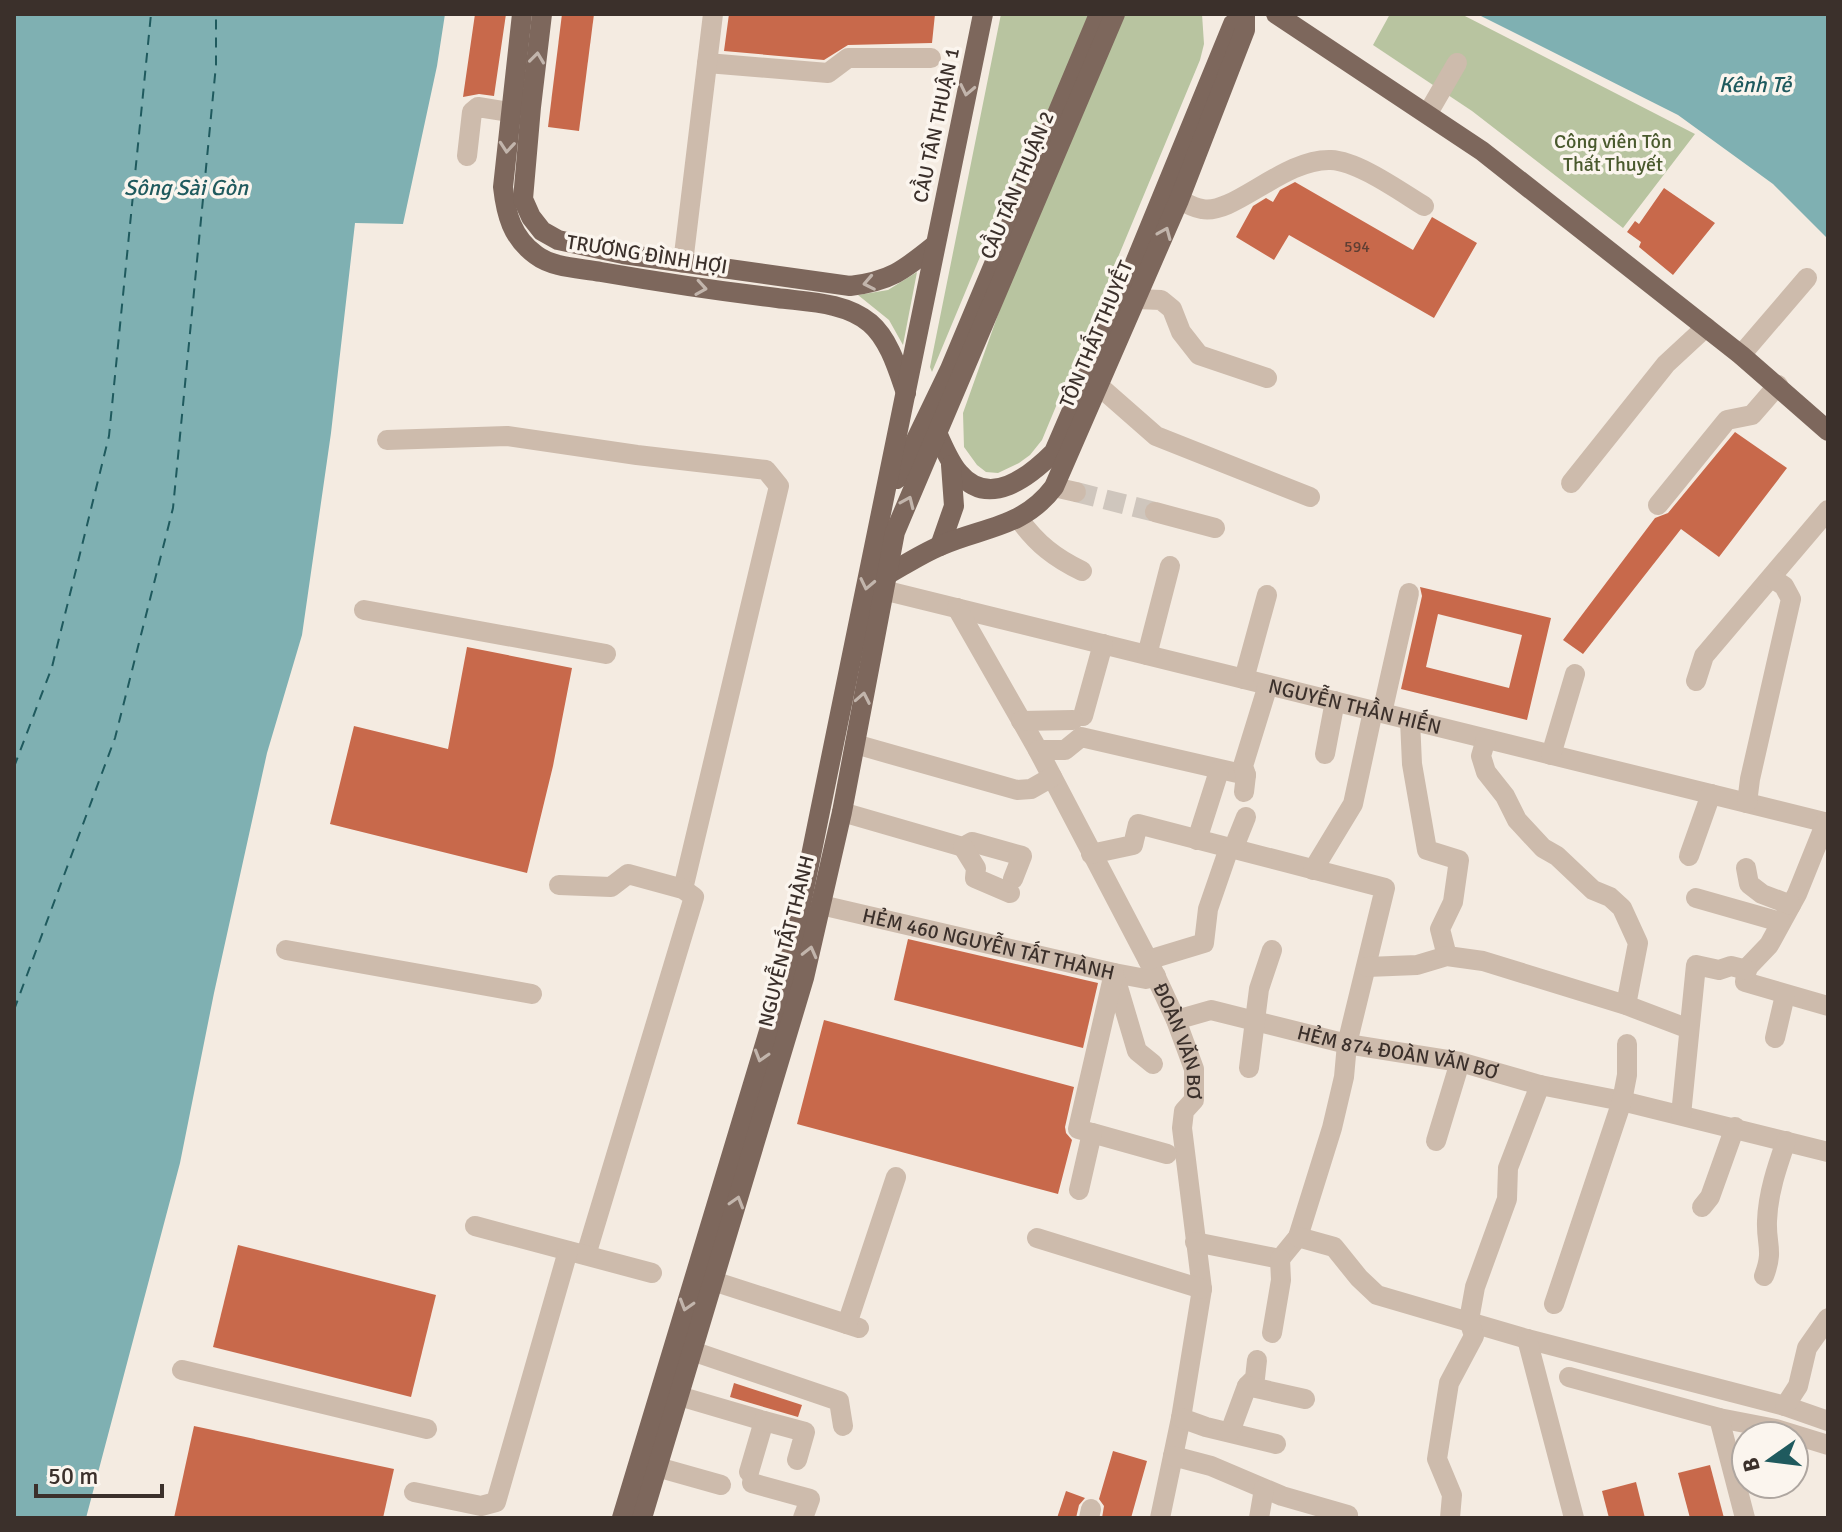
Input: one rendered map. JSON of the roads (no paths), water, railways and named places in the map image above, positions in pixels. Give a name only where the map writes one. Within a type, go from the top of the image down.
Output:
[{"type":"main road","name":"TRƯƠNG ĐÌNH HỢI","points":[[522,14],[503,187],[506,213],[515,233],[527,248],[540,258],[559,265],[847,309],[871,323],[876,330],[890,353],[907,396]]},
{"type":"main road","name":"TRƯƠNG ĐÌNH HỢI","points":[[542,14],[523,199],[542,231],[558,240],[623,254],[850,286],[875,283],[900,273],[935,245]]},
{"type":"main road","name":"CẦU TÂN THUẬN 1","points":[[935,245],[983,14]]},
{"type":"main road","name":"CẦU TÂN THUẬN 2","points":[[956,372],[1099,14]]},
{"type":"main road","name":"CẦU TÂN THUẬN 2","points":[[956,372],[1115,14]]},
{"type":"main road","points":[[1276,14],[1482,151],[1741,355],[1828,431]]},
{"type":"main road","name":"TÔN THẤT THUYẾT","points":[[950,460],[967,482],[994,491],[1006,488],[1039,467],[1054,452],[1179,200],[1245,30],[1244,16]]},
{"type":"main road","name":"TÔN THẤT THUYẾT","points":[[884,583],[940,546],[1019,519],[1042,502],[1054,487],[1099,386],[1233,24],[1244,16]]},
{"type":"main road","name":"NGUYỄN TẤT THÀNH","points":[[622,1518],[788,968],[907,396],[935,245]]},
{"type":"main road","points":[[664,283],[683,263]]},
{"type":"main road","name":"NGUYỄN TẤT THÀNH","points":[[642,1518],[787,1035],[821,905],[842,812],[895,532],[938,435],[956,372]]},
{"type":"main road","name":"NGUYỄN TẤT THÀNH","points":[[883,508],[956,372]]},
{"type":"main road","points":[[938,435],[950,460],[954,506],[940,546]]},
{"type":"street","points":[[683,263],[713,14]]},
{"type":"street","points":[[707,63],[828,73],[848,58],[931,58]]},
{"type":"street","points":[[1428,113],[1457,63]]},
{"type":"street","points":[[467,156],[472,112],[478,107],[510,112]]},
{"type":"street","points":[[1179,200],[1205,210],[1230,205],[1282,173],[1304,164],[1332,160],[1348,164],[1424,206]]},
{"type":"street","points":[[1741,355],[1807,278]]},
{"type":"street","points":[[1130,296],[1161,300],[1172,309],[1181,332],[1199,355],[1267,378]]},
{"type":"street","points":[[1571,483],[1666,364],[1706,327]]},
{"type":"street","points":[[1658,505],[1727,420],[1752,415],[1778,385]]},
{"type":"street","points":[[1099,386],[1156,436],[1310,497]]},
{"type":"street","points":[[387,440],[507,436],[766,470],[779,486],[683,889]]},
{"type":"street","points":[[1054,487],[1076,492]]},
{"type":"street","points":[[1696,681],[1704,656],[1828,510]]},
{"type":"street","points":[[1155,512],[1215,528]]},
{"type":"street","points":[[1019,519],[1057,559],[1082,571]]},
{"type":"street","points":[[1147,655],[1170,566]]},
{"type":"street","points":[[1747,803],[1791,599],[1784,586],[1772,578]]},
{"type":"street","name":"NGUYỄN THẦN HIẾN","points":[[884,583],[957,608],[1827,823]]},
{"type":"street","points":[[1313,870],[1353,804],[1409,593]]},
{"type":"street","points":[[1244,679],[1267,595]]},
{"type":"street","name":"ĐOÀN VĂN BƠ","points":[[957,608],[1038,750],[1152,968],[1194,1069],[1194,1100],[1184,1111],[1182,1128],[1202,1289],[1181,1418],[1160,1518]]},
{"type":"street","points":[[364,610],[606,654]]},
{"type":"street","points":[[1021,721],[1078,718],[1103,644]]},
{"type":"street","points":[[1551,755],[1575,674]]},
{"type":"street","points":[[1038,750],[1065,750],[1081,737],[1219,771],[1245,784],[1243,766],[1268,685]]},
{"type":"street","points":[[1325,754],[1335,701]]},
{"type":"street","points":[[1410,720],[1412,764],[1427,850],[1459,860],[1453,902],[1440,929],[1447,956]]},
{"type":"street","points":[[1486,739],[1481,756],[1486,772],[1505,796],[1517,820],[1543,848],[1557,856],[1593,890],[1610,897],[1622,908],[1638,943],[1626,1005]]},
{"type":"street","points":[[855,744],[1017,790],[1031,789],[1052,777]]},
{"type":"street","points":[[1197,840],[1219,771]]},
{"type":"street","points":[[1689,856],[1711,794]]},
{"type":"street","points":[[842,812],[963,847],[976,868],[975,878],[1012,886],[1022,856],[972,842],[963,847]]},
{"type":"street","points":[[1152,968],[1204,943],[1208,909],[1227,854],[1246,817]]},
{"type":"street","points":[[1827,823],[1797,903],[1769,945],[1747,970],[1745,982],[1785,995],[1827,1002]]},
{"type":"street","points":[[1091,854],[1133,845],[1138,824],[1385,888],[1347,1044],[1344,1077],[1332,1128],[1298,1237],[1280,1259],[1281,1280],[1272,1333]]},
{"type":"street","points":[[1746,868],[1749,884],[1762,894],[1797,903]]},
{"type":"street","points":[[414,1492],[481,1506],[496,1502],[694,897],[683,889],[628,874],[611,887],[559,885]]},
{"type":"street","points":[[1696,898],[1797,903]]},
{"type":"street","name":"HẺM 460 NGUYỄN TẤT THÀNH","points":[[821,905],[1114,973],[1146,979],[1152,968]]},
{"type":"street","points":[[286,950],[532,994]]},
{"type":"street","points":[[1249,1068],[1254,1021],[1264,971],[1272,950]]},
{"type":"street","points":[[1367,967],[1417,965],[1447,956],[1483,961],[1626,1005],[1689,1029]]},
{"type":"street","points":[[1681,1115],[1696,965],[1719,970],[1731,966],[1747,970]]},
{"type":"street","points":[[1114,973],[1137,1051],[1153,1064]]},
{"type":"street","points":[[1114,973],[1078,1129],[1167,1154]]},
{"type":"street","points":[[1775,1038],[1785,995]]},
{"type":"street","name":"HẺM 874 ĐOÀN VĂN BƠ","points":[[1176,1020],[1211,1010],[1347,1044],[1460,1062],[1540,1085],[1735,1127],[1828,1152]]},
{"type":"street","points":[[1554,1304],[1622,1101],[1627,1075],[1627,1044]]},
{"type":"street","points":[[1436,1141],[1460,1062]]},
{"type":"street","points":[[1450,1518],[1452,1495],[1437,1459],[1449,1383],[1474,1336],[1469,1320],[1475,1287],[1507,1199],[1508,1168],[1540,1085]]},
{"type":"street","points":[[1702,1207],[1710,1197],[1735,1127]]},
{"type":"street","points":[[1079,1190],[1092,1133]]},
{"type":"street","points":[[1764,1276],[1771,1259],[1767,1221],[1773,1180],[1786,1141]]},
{"type":"street","points":[[713,1281],[853,1326],[896,1177]]},
{"type":"street","points":[[475,1226],[652,1273]]},
{"type":"street","points":[[1298,1237],[1334,1247],[1377,1295],[1527,1339],[1785,1406],[1828,1421]]},
{"type":"street","points":[[1037,1238],[1202,1289]]},
{"type":"street","points":[[1195,1242],[1280,1259]]},
{"type":"street","points":[[1785,1406],[1798,1386],[1807,1348],[1828,1318]]},
{"type":"street","points":[[1527,1339],[1574,1518]]},
{"type":"street","points":[[692,1351],[839,1401],[843,1426]]},
{"type":"street","points":[[1230,1432],[1247,1386],[1255,1378],[1257,1360]]},
{"type":"street","points":[[182,1370],[427,1429]]},
{"type":"street","points":[[1569,1377],[1828,1445]]},
{"type":"street","points":[[1247,1386],[1305,1399]]},
{"type":"street","points":[[679,1396],[805,1432],[797,1460]]},
{"type":"street","points":[[1181,1418],[1276,1444]]},
{"type":"street","points":[[1719,1418],[1745,1518]]},
{"type":"street","points":[[764,1421],[750,1477],[810,1499],[803,1518]]},
{"type":"street","points":[[1173,1456],[1211,1466],[1264,1489],[1348,1515]]},
{"type":"street","points":[[657,1467],[721,1485]]},
{"type":"street","points":[[1259,1518],[1264,1489]]},
{"type":"water","name":"Sông Sài Gòn","points":[[14,14],[445,14],[403,224],[355,223],[331,433],[302,635],[267,753],[180,1163],[86,1518],[14,1518]]},
{"type":"water","name":"Kênh Tẻ","points":[[1477,14],[1828,14],[1828,239],[1773,184],[1678,115]]},
{"type":"tunnel","points":[[1076,492],[1155,512]]},
{"type":"park label","name":"Công viên Tôn Thất Thuyết","points":[[1613,152]]}]
